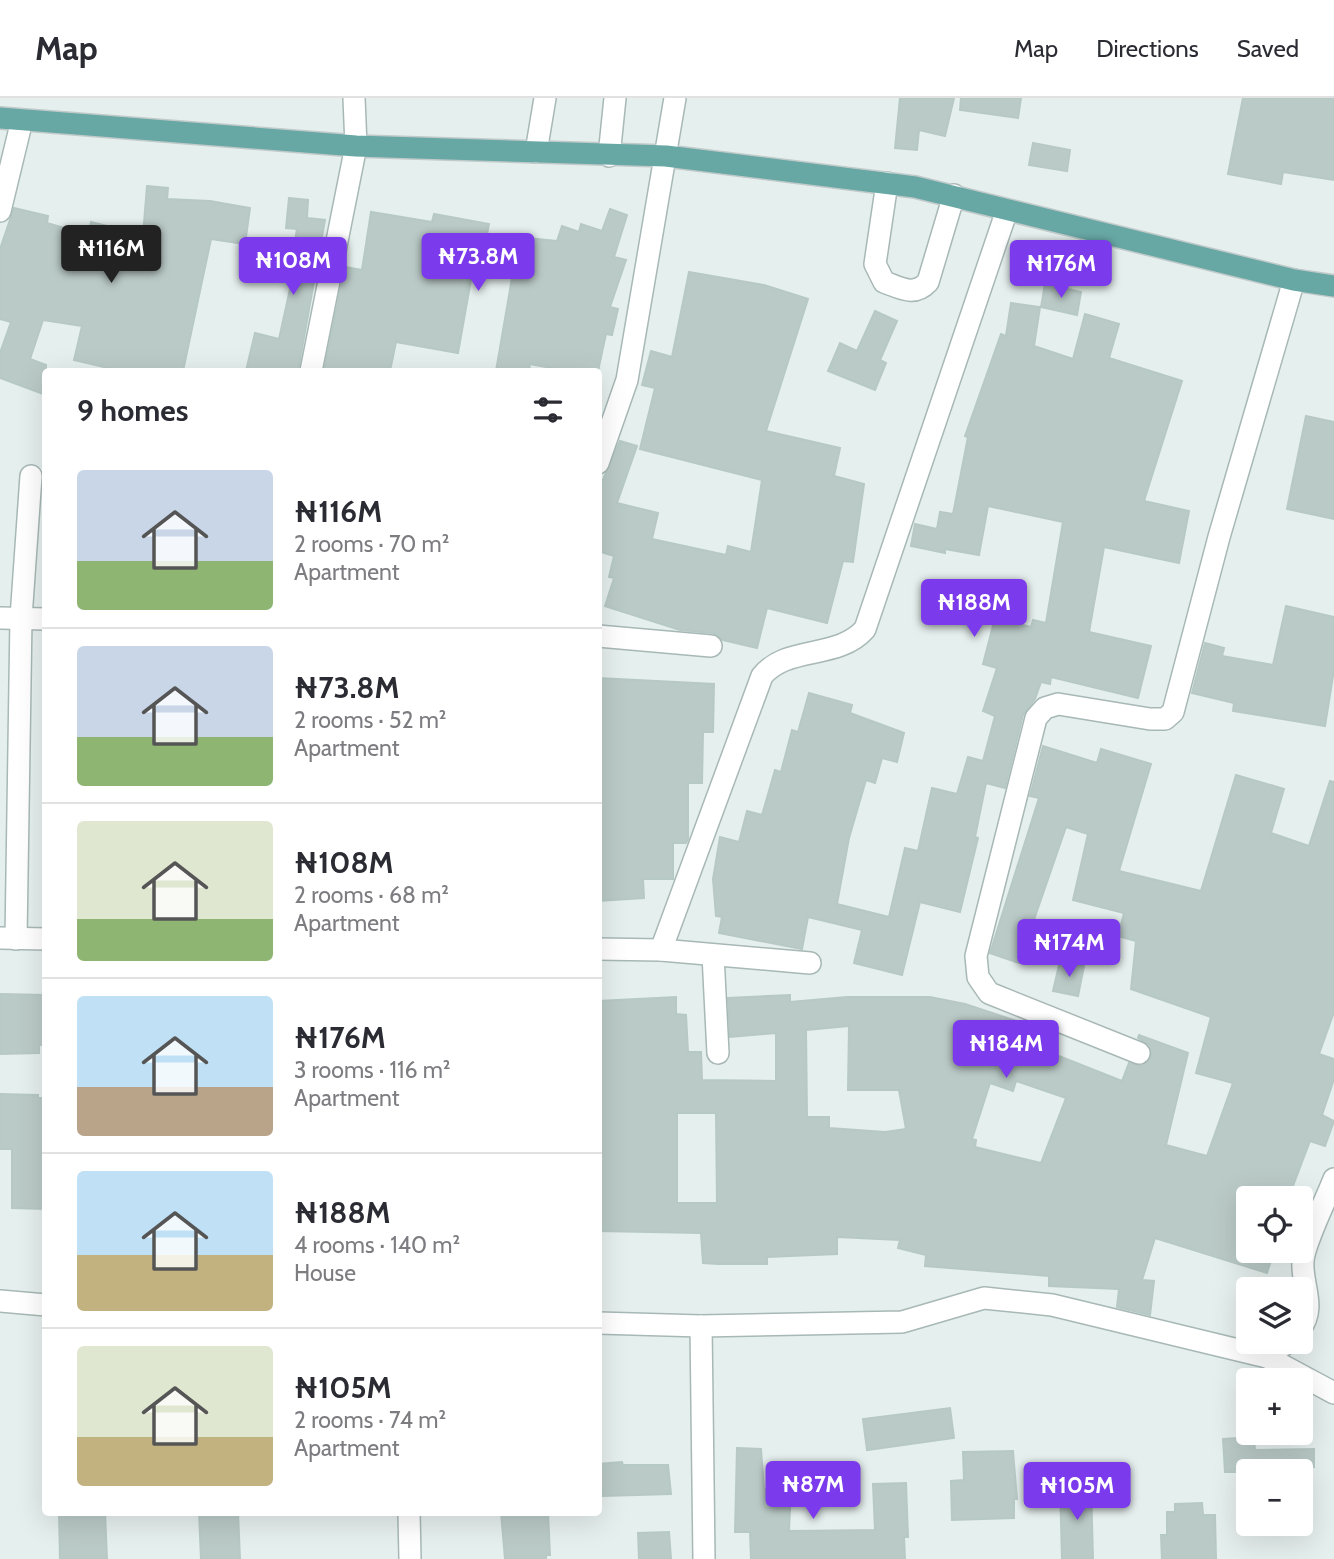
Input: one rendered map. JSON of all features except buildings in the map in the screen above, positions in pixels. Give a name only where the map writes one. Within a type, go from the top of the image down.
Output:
[{"type":"main road","points":[[0,118],[356,146],[666,156],[887,183],[954,195],[1294,280],[1334,286]]},
{"type":"street","points":[[313,368],[356,146],[354,98]]},
{"type":"street","points":[[536,152],[545,98]]},
{"type":"street","points":[[609,156],[615,98]]},
{"type":"street","points":[[602,452],[627,380],[675,98]]},
{"type":"street","points":[[0,211],[22,120]]},
{"type":"street","points":[[887,183],[875,264],[884,282],[911,292],[921,289],[928,282],[954,195]]},
{"type":"street","points":[[661,950],[762,676],[772,664],[842,647],[865,629],[1007,210]]},
{"type":"street","points":[[1139,1053],[989,993],[978,977],[976,956],[1036,718],[1045,708],[1058,704],[1150,719],[1165,719],[1173,712],[1219,537],[1294,280]]},
{"type":"street","points":[[31,476],[10,618],[8,939],[42,939]]},
{"type":"street","points":[[10,618],[42,619]]},
{"type":"street","points":[[602,636],[711,646]]},
{"type":"street","points":[[602,949],[661,950],[810,963]]},
{"type":"street","points":[[713,955],[718,1053]]},
{"type":"street","points":[[1306,1277],[1303,1260],[1334,1180]]},
{"type":"street","points":[[602,1323],[701,1326],[902,1322],[984,1298],[1052,1306],[1267,1356],[1334,1393]]},
{"type":"street","points":[[0,1301],[42,1305]]},
{"type":"street","points":[[701,1326],[704,1559]]},
{"type":"street","points":[[409,1516],[410,1559]]}]
